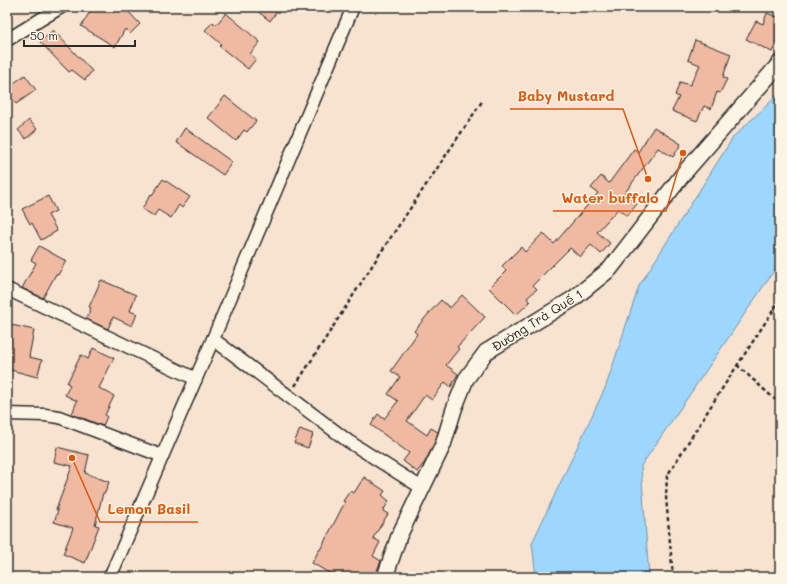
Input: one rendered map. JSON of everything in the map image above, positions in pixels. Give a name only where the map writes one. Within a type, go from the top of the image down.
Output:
[{"type":"street","points":[[7,40],[61,7]]},
{"type":"street","points":[[110,577],[213,340],[353,7]]},
{"type":"street","name":"Đường Trà Quế 1","points":[[386,577],[399,536],[443,445],[454,409],[466,379],[486,352],[573,299],[610,270],[684,173],[780,63]]},
{"type":"street","points":[[7,289],[196,379]]},
{"type":"street","points":[[213,340],[348,441],[422,488]]},
{"type":"street","points":[[7,414],[59,417],[162,456]]},
{"type":"path","points":[[289,396],[483,100]]},
{"type":"path","points":[[673,577],[666,497],[667,476],[780,300]]},
{"type":"path","points":[[738,365],[780,404]]},
{"type":"water","points":[[780,93],[780,262],[641,466],[649,577],[536,577],[532,543],[606,386],[639,286],[734,136]]},
{"type":"building","points":[[93,7],[124,7],[140,24],[130,34],[125,29],[115,47],[81,26]]},
{"type":"building","points":[[252,7],[280,7],[270,21]]},
{"type":"building","points":[[226,13],[260,42],[250,54],[256,59],[248,69],[219,46],[221,44],[205,30],[213,22],[216,25]]},
{"type":"building","points":[[767,13],[780,18],[780,35],[772,52],[746,39],[756,21],[763,24]]},
{"type":"building","points":[[53,30],[92,71],[85,80],[72,70],[69,72],[40,42]]},
{"type":"building","points":[[695,40],[731,54],[723,77],[727,79],[720,93],[717,92],[711,109],[704,106],[697,121],[672,111],[679,97],[675,95],[680,82],[690,85],[700,65],[688,60]]},
{"type":"building","points":[[25,75],[36,90],[16,104],[7,91],[7,88]]},
{"type":"building","points":[[225,96],[256,121],[247,132],[244,130],[236,141],[208,118]]},
{"type":"building","points":[[29,120],[37,129],[26,139],[18,130]]},
{"type":"building","points":[[654,127],[681,144],[673,157],[658,148],[624,194],[637,204],[627,216],[618,209],[597,232],[610,243],[601,254],[591,245],[580,257],[570,248],[533,285],[537,289],[527,298],[530,302],[516,315],[489,288],[506,271],[502,266],[521,247],[525,252],[543,233],[554,244],[598,193],[591,188],[601,176],[609,183],[634,149],[638,152]]},
{"type":"building","points":[[185,128],[232,162],[223,175],[176,142]]},
{"type":"building","points":[[163,179],[190,197],[182,208],[179,205],[171,218],[158,210],[154,216],[142,209],[151,194],[152,195]]},
{"type":"building","points":[[48,196],[56,211],[48,215],[57,231],[41,240],[32,223],[30,224],[22,209]]},
{"type":"building","points":[[39,246],[66,261],[58,275],[56,274],[43,298],[22,288],[36,263],[31,260]]},
{"type":"building","points":[[101,280],[136,295],[130,311],[137,314],[132,326],[113,317],[108,329],[86,319],[91,308],[89,307]]},
{"type":"building","points":[[462,295],[485,317],[457,347],[459,349],[446,365],[458,374],[451,387],[445,382],[432,400],[425,395],[407,421],[427,435],[431,428],[438,432],[435,442],[425,462],[417,472],[403,461],[409,453],[371,425],[378,414],[384,419],[398,401],[388,394],[400,377],[391,371],[417,334],[414,331],[441,300],[450,308]]},
{"type":"building","points":[[7,324],[34,330],[29,357],[42,360],[37,377],[7,369]]},
{"type":"building","points":[[93,348],[114,358],[99,388],[114,396],[105,415],[107,416],[103,426],[72,414],[77,401],[65,395],[70,385],[67,383],[81,355],[88,359]]},
{"type":"building","points":[[300,429],[313,434],[308,448],[294,443]]},
{"type":"building","points":[[57,447],[89,455],[85,473],[109,482],[105,493],[103,493],[95,525],[99,526],[85,563],[63,554],[73,528],[54,522],[58,510],[56,510],[72,466],[54,462]]},
{"type":"building","points":[[364,477],[385,491],[382,495],[389,501],[383,511],[388,514],[373,538],[380,542],[373,556],[381,561],[374,577],[336,577],[312,563],[345,502],[343,501],[350,491],[354,493]]},
{"type":"place","name":"Water buffalo","points":[[683,153]]},
{"type":"place","name":"Baby Mustard","points":[[648,179]]},
{"type":"place","name":"Lemon Basil","points":[[72,458]]}]
